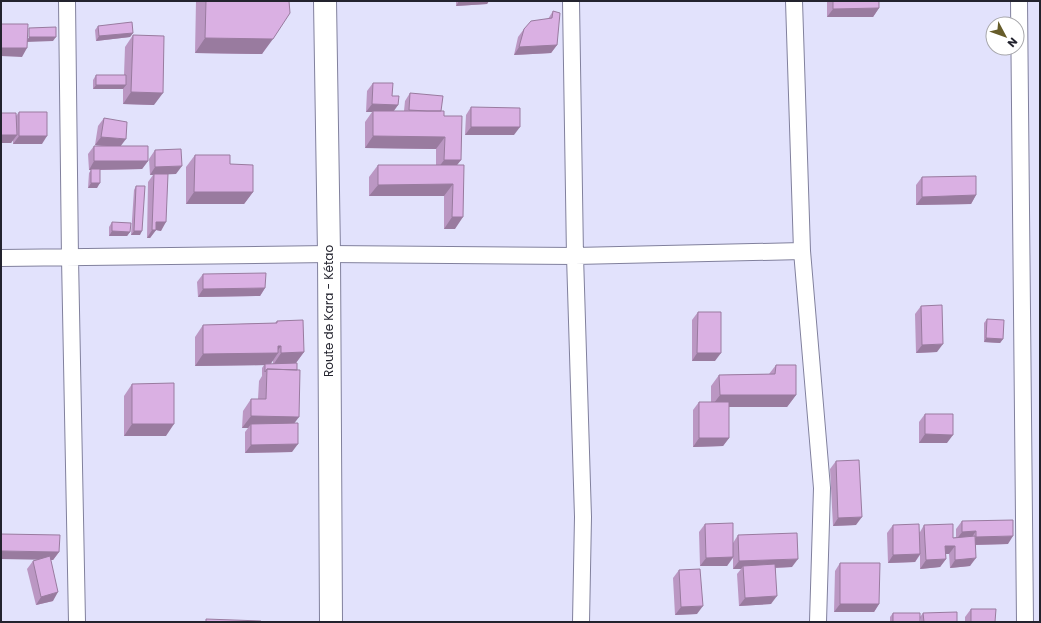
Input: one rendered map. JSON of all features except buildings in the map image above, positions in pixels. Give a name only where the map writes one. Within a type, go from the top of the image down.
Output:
[{"type":"main road","name":"Route de Kara - Kétao","points":[[325,1],[329,254],[331,622]]},
{"type":"street","points":[[67,1],[77,622]]},
{"type":"street","points":[[571,1],[575,256],[583,517],[581,622]]},
{"type":"street","points":[[794,1],[802,251],[822,488],[818,622]]},
{"type":"street","points":[[1019,1],[1025,622]]},
{"type":"street","points":[[1,258],[329,254],[575,256],[802,251]]}]
